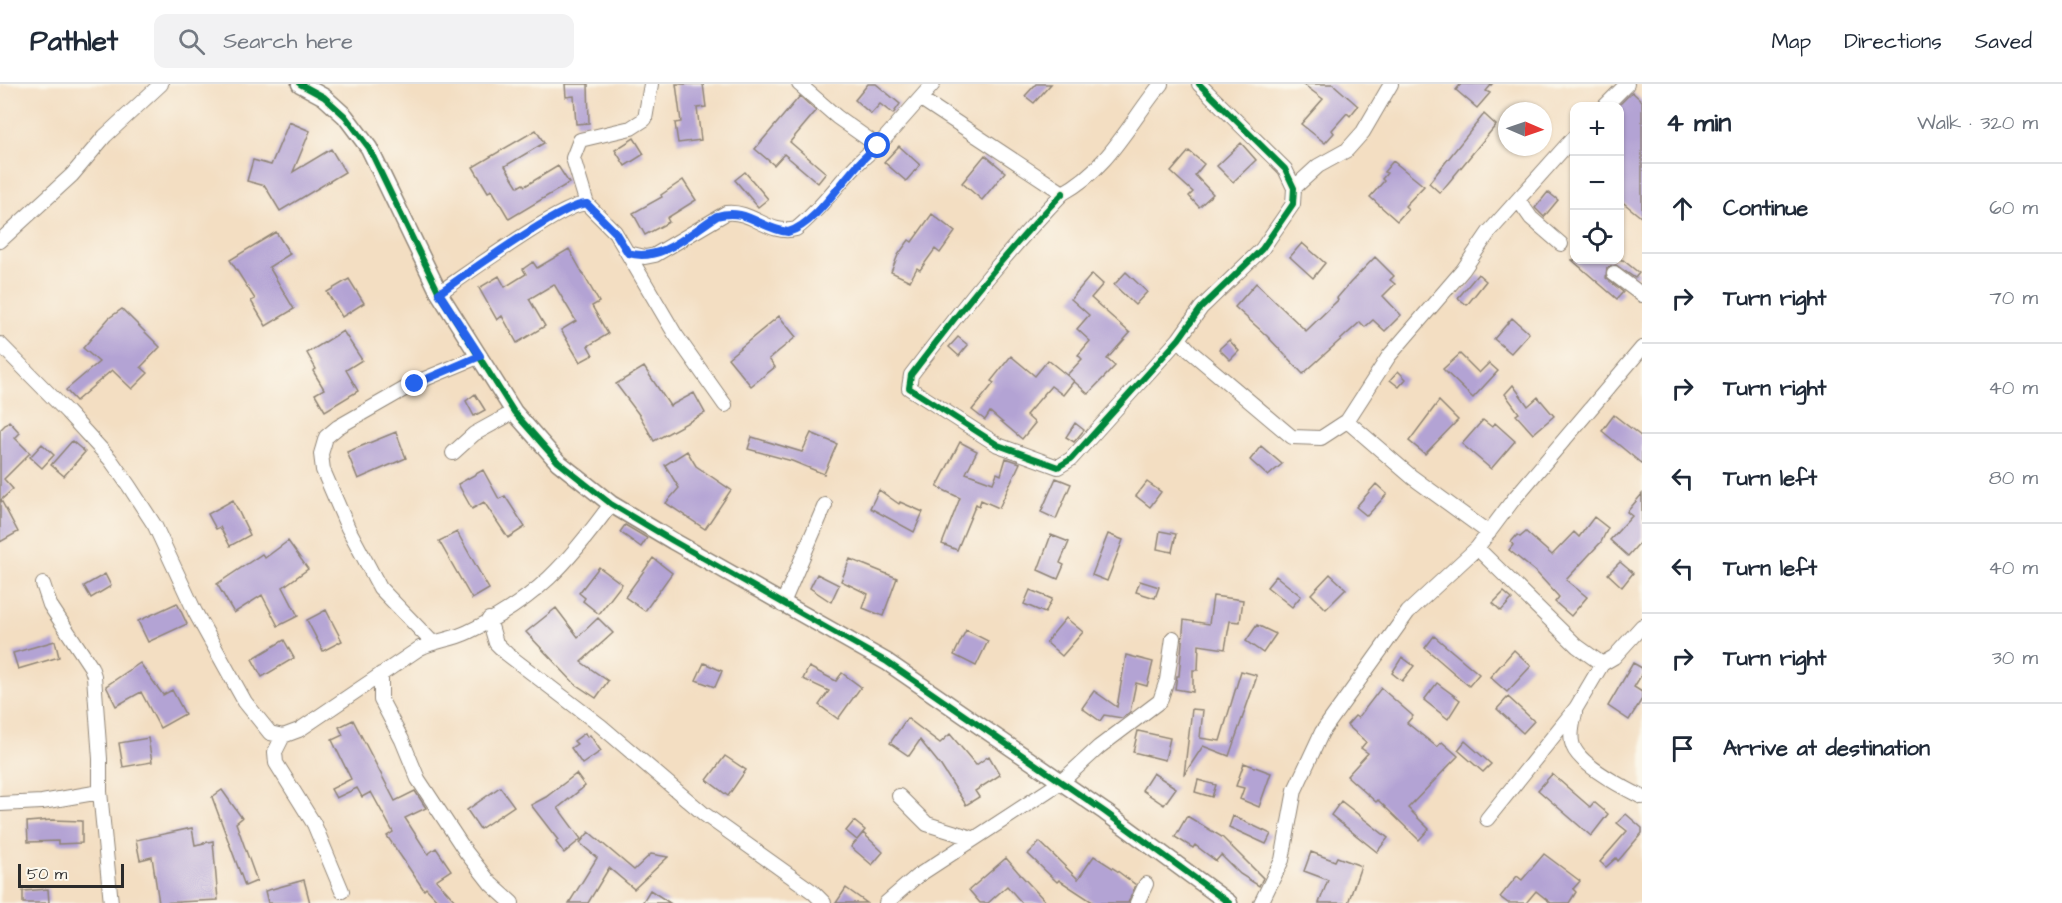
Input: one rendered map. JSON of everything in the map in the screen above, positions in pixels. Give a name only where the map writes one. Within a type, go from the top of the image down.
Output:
[{"type":"street","points":[[0,241],[72,175],[105,136],[161,84]]},
{"type":"street","points":[[300,84],[324,97],[345,116],[369,148],[439,293],[514,412],[558,462],[611,504],[782,605],[886,662],[1061,782],[1229,903]]},
{"type":"street","points":[[651,84],[645,119],[631,128],[580,140],[574,150],[575,166],[587,204],[615,232],[675,334],[725,405]]},
{"type":"street","points":[[799,84],[837,117],[878,146]]},
{"type":"street","points":[[628,253],[645,257],[655,255],[726,213],[740,213],[778,231],[796,230],[839,188],[859,161],[878,146],[933,84]]},
{"type":"street","points":[[1161,84],[1108,155],[1082,183],[1062,193],[1009,251],[911,375],[909,388],[999,445],[1058,467],[1071,459],[1179,339],[1201,308],[1262,249],[1293,204],[1294,188],[1285,169],[1199,84]]},
{"type":"street","points":[[1294,188],[1318,166],[1347,150],[1363,132],[1391,84]]},
{"type":"street","points":[[1609,102],[1627,84]]},
{"type":"street","points":[[921,99],[1062,193]]},
{"type":"street","points":[[1179,339],[1190,351],[1292,437],[1321,438],[1347,421],[1389,356],[1463,270],[1489,232],[1570,143]]},
{"type":"street","points":[[1519,201],[1531,218],[1561,244]]},
{"type":"street","points":[[439,293],[542,224],[576,206],[587,204]]},
{"type":"street","points":[[1614,274],[1642,295]]},
{"type":"street","points":[[0,344],[110,459],[155,526],[195,612],[245,702],[270,733],[284,736]]},
{"type":"street","points":[[1261,903],[1282,860],[1295,790],[1322,732],[1408,612],[1477,548],[1513,500],[1641,354]]},
{"type":"street","points":[[432,642],[381,588],[348,528],[322,470],[321,454],[326,436],[338,427],[415,384],[480,356]]},
{"type":"street","points":[[453,453],[474,434],[514,412]]},
{"type":"street","points":[[1347,421],[1412,477],[1488,533]]},
{"type":"street","points":[[342,891],[314,824],[276,763],[275,752],[284,736],[317,720],[381,674],[432,642],[450,640],[534,593],[558,572],[611,504]]},
{"type":"street","points":[[782,605],[825,505]]},
{"type":"street","points":[[1477,548],[1577,646],[1602,664]]},
{"type":"street","points":[[43,584],[50,605],[91,667],[94,676],[100,792],[111,903]]},
{"type":"street","points":[[489,619],[496,643],[514,660],[601,726],[704,814],[813,892],[824,903]]},
{"type":"street","points":[[1487,819],[1576,708],[1602,664],[1614,657],[1642,626]]},
{"type":"street","points":[[886,903],[916,877],[972,838],[1061,782],[1099,747],[1160,701],[1167,680],[1173,638]]},
{"type":"street","points":[[381,674],[381,700],[402,740],[418,779],[466,852],[491,884],[512,903]]},
{"type":"street","points":[[1576,708],[1572,728],[1572,745],[1581,759],[1642,797]]},
{"type":"street","points":[[0,804],[42,802],[100,792]]},
{"type":"street","points":[[899,796],[927,824],[972,838]]},
{"type":"street","points":[[1137,903],[1146,884]]},
{"type":"building","points":[[565,84],[588,84],[589,123],[576,124],[574,96],[566,97]]},
{"type":"building","points":[[676,84],[703,84],[706,107],[697,108],[701,140],[678,143],[675,123],[681,122]]},
{"type":"building","points":[[868,84],[876,84],[900,104],[893,114],[880,104],[871,114],[855,100]]},
{"type":"building","points":[[1036,84],[1051,84],[1034,103],[1025,96]]},
{"type":"building","points":[[1303,84],[1333,84],[1358,106],[1350,116],[1347,113],[1332,130],[1334,133],[1325,143],[1301,124],[1323,99]]},
{"type":"building","points":[[1461,84],[1492,84],[1486,91],[1490,93],[1477,108],[1456,90]]},
{"type":"building","points":[[1632,92],[1642,101],[1642,218],[1624,203],[1624,102],[1622,102]]},
{"type":"building","points":[[800,96],[816,111],[790,142],[826,173],[818,183],[784,154],[774,165],[755,149]]},
{"type":"building","points":[[1484,114],[1496,125],[1440,193],[1429,183]]},
{"type":"building","points":[[289,122],[310,131],[293,172],[331,149],[345,172],[280,211],[265,186],[247,181],[253,160],[271,165]]},
{"type":"building","points":[[536,130],[544,143],[505,166],[518,187],[523,184],[525,186],[558,166],[569,183],[509,219],[492,190],[488,192],[473,167]]},
{"type":"building","points":[[634,138],[644,154],[625,166],[615,150]]},
{"type":"building","points":[[1241,143],[1256,160],[1233,182],[1217,166]]},
{"type":"building","points":[[899,146],[920,165],[906,181],[884,162]]},
{"type":"building","points":[[1189,151],[1204,164],[1195,175],[1213,194],[1199,207],[1189,196],[1193,192],[1171,172]]},
{"type":"building","points":[[985,155],[1005,172],[982,200],[962,183]]},
{"type":"building","points":[[1393,161],[1424,186],[1405,206],[1408,209],[1397,221],[1370,197],[1384,181],[1382,179],[1387,173],[1384,172]]},
{"type":"building","points":[[745,172],[768,199],[758,207],[735,180]]},
{"type":"building","points":[[683,180],[696,200],[667,218],[669,222],[645,235],[633,213],[662,197],[661,195]]},
{"type":"building","points":[[1548,192],[1558,200],[1544,217],[1535,208]]},
{"type":"building","points":[[932,214],[955,232],[940,253],[935,249],[920,270],[917,268],[910,281],[891,272],[898,255],[909,240],[912,242]]},
{"type":"building","points":[[276,232],[290,254],[269,267],[294,309],[266,326],[251,301],[255,299],[230,260]]},
{"type":"building","points":[[1302,243],[1325,263],[1313,278],[1290,257]]},
{"type":"building","points":[[569,249],[599,302],[592,306],[608,334],[588,346],[593,355],[580,362],[561,330],[576,321],[554,284],[529,299],[545,326],[517,343],[502,316],[497,320],[479,288],[499,276],[505,287],[526,274],[523,269],[533,262],[537,268]]},
{"type":"building","points":[[1375,257],[1394,276],[1390,280],[1395,284],[1383,296],[1401,315],[1385,331],[1373,320],[1365,327],[1360,322],[1303,374],[1267,336],[1235,307],[1256,283],[1306,331],[1338,300],[1337,298]]},
{"type":"building","points":[[1624,261],[1639,273],[1635,278],[1616,265],[1607,268],[1606,278],[1623,292],[1617,299],[1577,264],[1624,264]]},
{"type":"building","points":[[1126,272],[1147,292],[1135,305],[1114,285]]},
{"type":"building","points":[[1092,274],[1103,284],[1091,298],[1130,333],[1107,359],[1115,366],[1088,394],[1067,375],[1082,359],[1078,355],[1090,341],[1077,329],[1089,315],[1071,299]]},
{"type":"building","points":[[1478,274],[1486,281],[1467,305],[1458,298]]},
{"type":"building","points":[[349,279],[364,303],[342,317],[327,292]]},
{"type":"building","points":[[122,309],[160,347],[141,367],[148,373],[132,389],[112,370],[76,401],[66,390],[99,362],[83,348],[109,318]]},
{"type":"building","points":[[779,316],[796,337],[769,359],[775,367],[751,386],[728,358]]},
{"type":"building","points":[[1512,318],[1529,333],[1511,353],[1494,339]]},
{"type":"building","points":[[343,331],[362,360],[346,370],[358,391],[325,411],[315,394],[324,389],[313,371],[316,369],[307,353]]},
{"type":"building","points":[[958,337],[968,345],[959,356],[949,347]]},
{"type":"building","points":[[1229,340],[1239,351],[1230,360],[1219,349]]},
{"type":"building","points":[[1460,354],[1479,373],[1489,363],[1498,371],[1473,398],[1443,369]]},
{"type":"building","points":[[1011,356],[1035,376],[1048,360],[1074,381],[1063,395],[1051,386],[1026,415],[1035,423],[1022,439],[990,412],[985,420],[972,410],[994,383],[991,381]]},
{"type":"building","points":[[644,367],[670,406],[694,393],[705,413],[654,441],[640,416],[616,384]]},
{"type":"building","points":[[1398,371],[1406,379],[1399,387],[1390,380]]},
{"type":"building","points":[[1513,385],[1528,406],[1538,397],[1554,416],[1533,434],[1516,415],[1519,413],[1505,394]]},
{"type":"building","points":[[475,394],[485,410],[474,416],[466,401]]},
{"type":"building","points":[[1439,401],[1458,420],[1425,454],[1409,441]]},
{"type":"building","points":[[1614,415],[1642,437],[1642,464],[1602,431]]},
{"type":"building","points":[[1483,420],[1492,427],[1495,423],[1515,441],[1491,469],[1462,444]]},
{"type":"building","points":[[9,421],[20,433],[15,438],[30,453],[4,479],[13,489],[1,500],[18,532],[0,542],[0,430]]},
{"type":"building","points":[[1075,423],[1084,430],[1074,442],[1066,437]]},
{"type":"building","points":[[396,432],[406,458],[358,479],[347,452]]},
{"type":"building","points":[[811,433],[837,444],[824,474],[792,461],[748,449],[752,437],[802,452]]},
{"type":"building","points":[[72,441],[85,452],[64,476],[51,465]]},
{"type":"building","points":[[960,442],[977,451],[966,473],[993,483],[997,473],[1001,475],[1006,458],[1020,463],[999,508],[981,500],[979,506],[976,504],[957,550],[942,544],[960,498],[937,487]]},
{"type":"building","points":[[42,444],[54,455],[42,468],[30,457]]},
{"type":"building","points":[[1261,446],[1282,464],[1268,476],[1250,460]]},
{"type":"building","points":[[687,451],[696,466],[731,490],[705,529],[666,503],[679,488],[665,465]]},
{"type":"building","points":[[483,470],[499,499],[505,496],[525,527],[508,538],[484,502],[472,509],[458,484]]},
{"type":"building","points":[[1056,478],[1071,484],[1056,519],[1041,512]]},
{"type":"building","points":[[1147,482],[1161,492],[1150,507],[1136,496]]},
{"type":"building","points":[[1376,484],[1387,494],[1367,516],[1356,507]]},
{"type":"building","points":[[879,490],[899,504],[900,502],[923,512],[914,532],[870,508]]},
{"type":"building","points":[[1642,494],[1642,540],[1628,556],[1610,540],[1632,516],[1627,512]]},
{"type":"building","points":[[233,500],[250,535],[230,546],[220,527],[216,529],[208,514]]},
{"type":"building","points":[[1594,517],[1608,528],[1601,542],[1566,580],[1587,597],[1571,616],[1555,602],[1559,597],[1537,573],[1509,550],[1513,545],[1511,542],[1517,535],[1520,537],[1526,532],[1552,555],[1574,532],[1579,537]]},
{"type":"building","points":[[625,525],[647,538],[641,547],[620,532]]},
{"type":"building","points":[[1160,531],[1176,534],[1172,552],[1157,549]]},
{"type":"building","points":[[457,532],[489,589],[472,599],[439,541]]},
{"type":"building","points":[[1108,534],[1123,540],[1107,581],[1092,575]]},
{"type":"building","points":[[1051,535],[1069,542],[1060,563],[1064,565],[1058,579],[1038,570]]},
{"type":"building","points":[[288,541],[308,569],[283,587],[298,616],[278,626],[262,595],[234,613],[217,584],[262,554],[265,558]]},
{"type":"building","points":[[653,558],[672,573],[645,611],[625,597]]},
{"type":"building","points":[[850,559],[897,578],[883,616],[863,608],[868,594],[841,581]]},
{"type":"building","points":[[1620,562],[1633,573],[1622,587],[1608,574]]},
{"type":"building","points":[[599,567],[622,584],[599,614],[583,601],[585,598],[579,593]]},
{"type":"building","points":[[105,574],[111,586],[91,598],[84,586]]},
{"type":"building","points":[[817,574],[839,585],[831,602],[810,588]]},
{"type":"building","points":[[1330,574],[1346,589],[1326,609],[1311,594]]},
{"type":"building","points":[[1276,576],[1301,596],[1292,607],[1267,587]]},
{"type":"building","points":[[1140,581],[1159,587],[1155,598],[1136,592]]},
{"type":"building","points":[[1030,590],[1052,599],[1045,613],[1024,604]]},
{"type":"building","points":[[1504,592],[1512,599],[1501,611],[1493,603]]},
{"type":"building","points":[[1213,596],[1243,600],[1240,622],[1230,621],[1225,649],[1199,645],[1198,670],[1193,670],[1193,692],[1175,689],[1177,676],[1179,676],[1184,620],[1209,624]]},
{"type":"building","points":[[177,603],[187,624],[148,642],[138,621]]},
{"type":"building","points":[[556,608],[578,637],[598,618],[613,633],[581,662],[608,681],[596,698],[575,684],[526,632]]},
{"type":"building","points":[[326,610],[342,641],[323,651],[307,620]]},
{"type":"building","points":[[1066,618],[1083,632],[1062,656],[1046,642]]},
{"type":"building","points":[[1257,625],[1276,634],[1263,653],[1246,641]]},
{"type":"building","points":[[966,630],[988,641],[976,666],[954,655]]},
{"type":"building","points":[[1434,636],[1479,674],[1469,686],[1425,648]]},
{"type":"building","points":[[284,640],[294,658],[262,677],[252,659]]},
{"type":"building","points":[[55,641],[59,657],[18,669],[13,653]]},
{"type":"building","points":[[1514,650],[1531,666],[1507,692],[1490,677]]},
{"type":"building","points":[[1126,655],[1153,662],[1147,686],[1136,683],[1130,712],[1122,718],[1104,715],[1100,721],[1082,708],[1094,691],[1117,707]]},
{"type":"building","points":[[1402,657],[1414,666],[1402,681],[1392,673]]},
{"type":"building","points":[[140,663],[163,695],[172,690],[185,714],[160,728],[141,692],[116,706],[106,686]]},
{"type":"building","points":[[704,663],[722,671],[715,687],[696,680]]},
{"type":"building","points":[[1633,663],[1642,668],[1642,674],[1634,687],[1642,692],[1642,699],[1629,720],[1608,706]]},
{"type":"building","points":[[809,667],[836,681],[842,673],[861,687],[838,719],[819,705],[829,691],[803,679]]},
{"type":"building","points":[[1241,671],[1256,675],[1256,679],[1229,756],[1203,746],[1184,775],[1192,709],[1203,710],[1200,738],[1220,741]]},
{"type":"building","points":[[1437,683],[1460,700],[1448,719],[1424,700]]},
{"type":"building","points":[[1381,688],[1413,716],[1407,723],[1437,747],[1442,742],[1458,756],[1408,808],[1429,829],[1419,840],[1378,800],[1376,802],[1347,776],[1368,753],[1361,748],[1366,742],[1347,725],[1355,716],[1358,718]]},
{"type":"building","points":[[1508,697],[1534,721],[1523,733],[1497,709]]},
{"type":"building","points":[[907,718],[940,743],[950,734],[976,765],[989,756],[1000,775],[975,791],[979,797],[966,805],[941,766],[920,740],[909,756],[890,743]]},
{"type":"building","points":[[353,720],[395,801],[415,791],[426,808],[405,818],[428,854],[436,848],[451,870],[436,880],[457,903],[440,903],[426,888],[424,890],[387,836],[393,832],[371,792],[362,797],[357,788],[336,798],[331,789],[351,779],[332,740],[343,735],[339,727]]},
{"type":"building","points":[[1138,731],[1170,738],[1165,760],[1133,752]]},
{"type":"building","points":[[585,733],[587,737],[590,735],[601,751],[582,764],[571,748],[577,744],[574,741]]},
{"type":"building","points":[[148,738],[152,762],[123,767],[119,743]]},
{"type":"building","points":[[1465,741],[1491,764],[1483,772],[1458,750]]},
{"type":"building","points":[[725,756],[746,770],[728,796],[707,780]]},
{"type":"building","points":[[1244,763],[1271,773],[1259,807],[1240,799],[1244,788],[1236,786]]},
{"type":"building","points":[[1153,773],[1176,788],[1164,805],[1142,790]]},
{"type":"building","points":[[576,774],[585,786],[558,808],[581,839],[564,853],[556,842],[558,840],[531,805],[546,797]]},
{"type":"building","points":[[1552,774],[1590,807],[1594,802],[1608,814],[1591,836],[1538,790]]},
{"type":"building","points":[[1198,780],[1216,785],[1212,797],[1195,792]]},
{"type":"building","points":[[500,787],[514,806],[480,829],[467,810]]},
{"type":"building","points":[[222,790],[242,818],[236,823],[257,881],[245,886],[212,797]]},
{"type":"building","points":[[1341,801],[1388,838],[1377,852],[1331,815]]},
{"type":"building","points":[[1626,814],[1642,828],[1642,833],[1618,861],[1616,858],[1606,867],[1600,862],[1627,831],[1617,823]]},
{"type":"building","points":[[1187,816],[1222,837],[1263,878],[1259,886],[1240,874],[1221,855],[1216,861],[1195,845],[1193,848],[1175,837]]},
{"type":"building","points":[[1233,816],[1271,834],[1266,844],[1229,827]]},
{"type":"building","points":[[82,821],[82,843],[28,842],[27,822]]},
{"type":"building","points":[[854,821],[865,830],[857,840],[846,831]]},
{"type":"building","points":[[192,828],[195,845],[213,841],[218,900],[159,903],[152,857],[140,860],[136,840]]},
{"type":"building","points":[[589,832],[634,870],[651,854],[668,857],[634,889],[609,868],[588,903],[569,903],[597,858],[580,843]]},
{"type":"building","points":[[863,833],[883,852],[872,865],[851,847]]},
{"type":"building","points":[[1040,842],[1078,879],[1094,856],[1116,870],[1136,885],[1128,903],[1094,903],[1059,880],[1057,882],[1028,854]]},
{"type":"building","points":[[1311,852],[1335,861],[1337,857],[1361,866],[1348,903],[1319,903],[1328,880],[1304,871]]},
{"type":"building","points":[[1544,854],[1580,881],[1573,889],[1576,892],[1569,903],[1551,903],[1536,891],[1526,903],[1508,903],[1500,897],[1517,876],[1522,880]]},
{"type":"building","points":[[1006,858],[1047,903],[1022,903],[1007,886],[988,903],[980,903],[969,890]]},
{"type":"building","points":[[304,880],[310,903],[268,903],[265,891]]},
{"type":"building","points":[[846,888],[867,903],[836,903]]},
{"type":"building","points":[[48,889],[49,903],[23,903],[23,891]]},
{"type":"building","points":[[650,890],[670,903],[642,903]]},
{"type":"cycle path","points":[[300,84],[324,97],[345,116],[369,148],[439,293],[514,412],[558,462],[611,504],[887,662],[1105,812],[1229,903]]},
{"type":"cycle path","points":[[1063,193],[1003,259],[947,328],[911,375],[909,388],[998,445],[1058,467],[1071,459],[1179,339],[1201,308],[1262,249],[1293,204],[1294,188],[1285,169],[1199,84]]},
{"type":"route","points":[[415,384],[480,356],[439,293],[542,224],[576,206],[582,203],[587,204],[615,232],[628,253],[645,257],[655,255],[670,247],[717,216],[726,213],[740,213],[769,228],[788,232],[796,230],[806,222],[839,188],[859,161],[878,146]]}]
